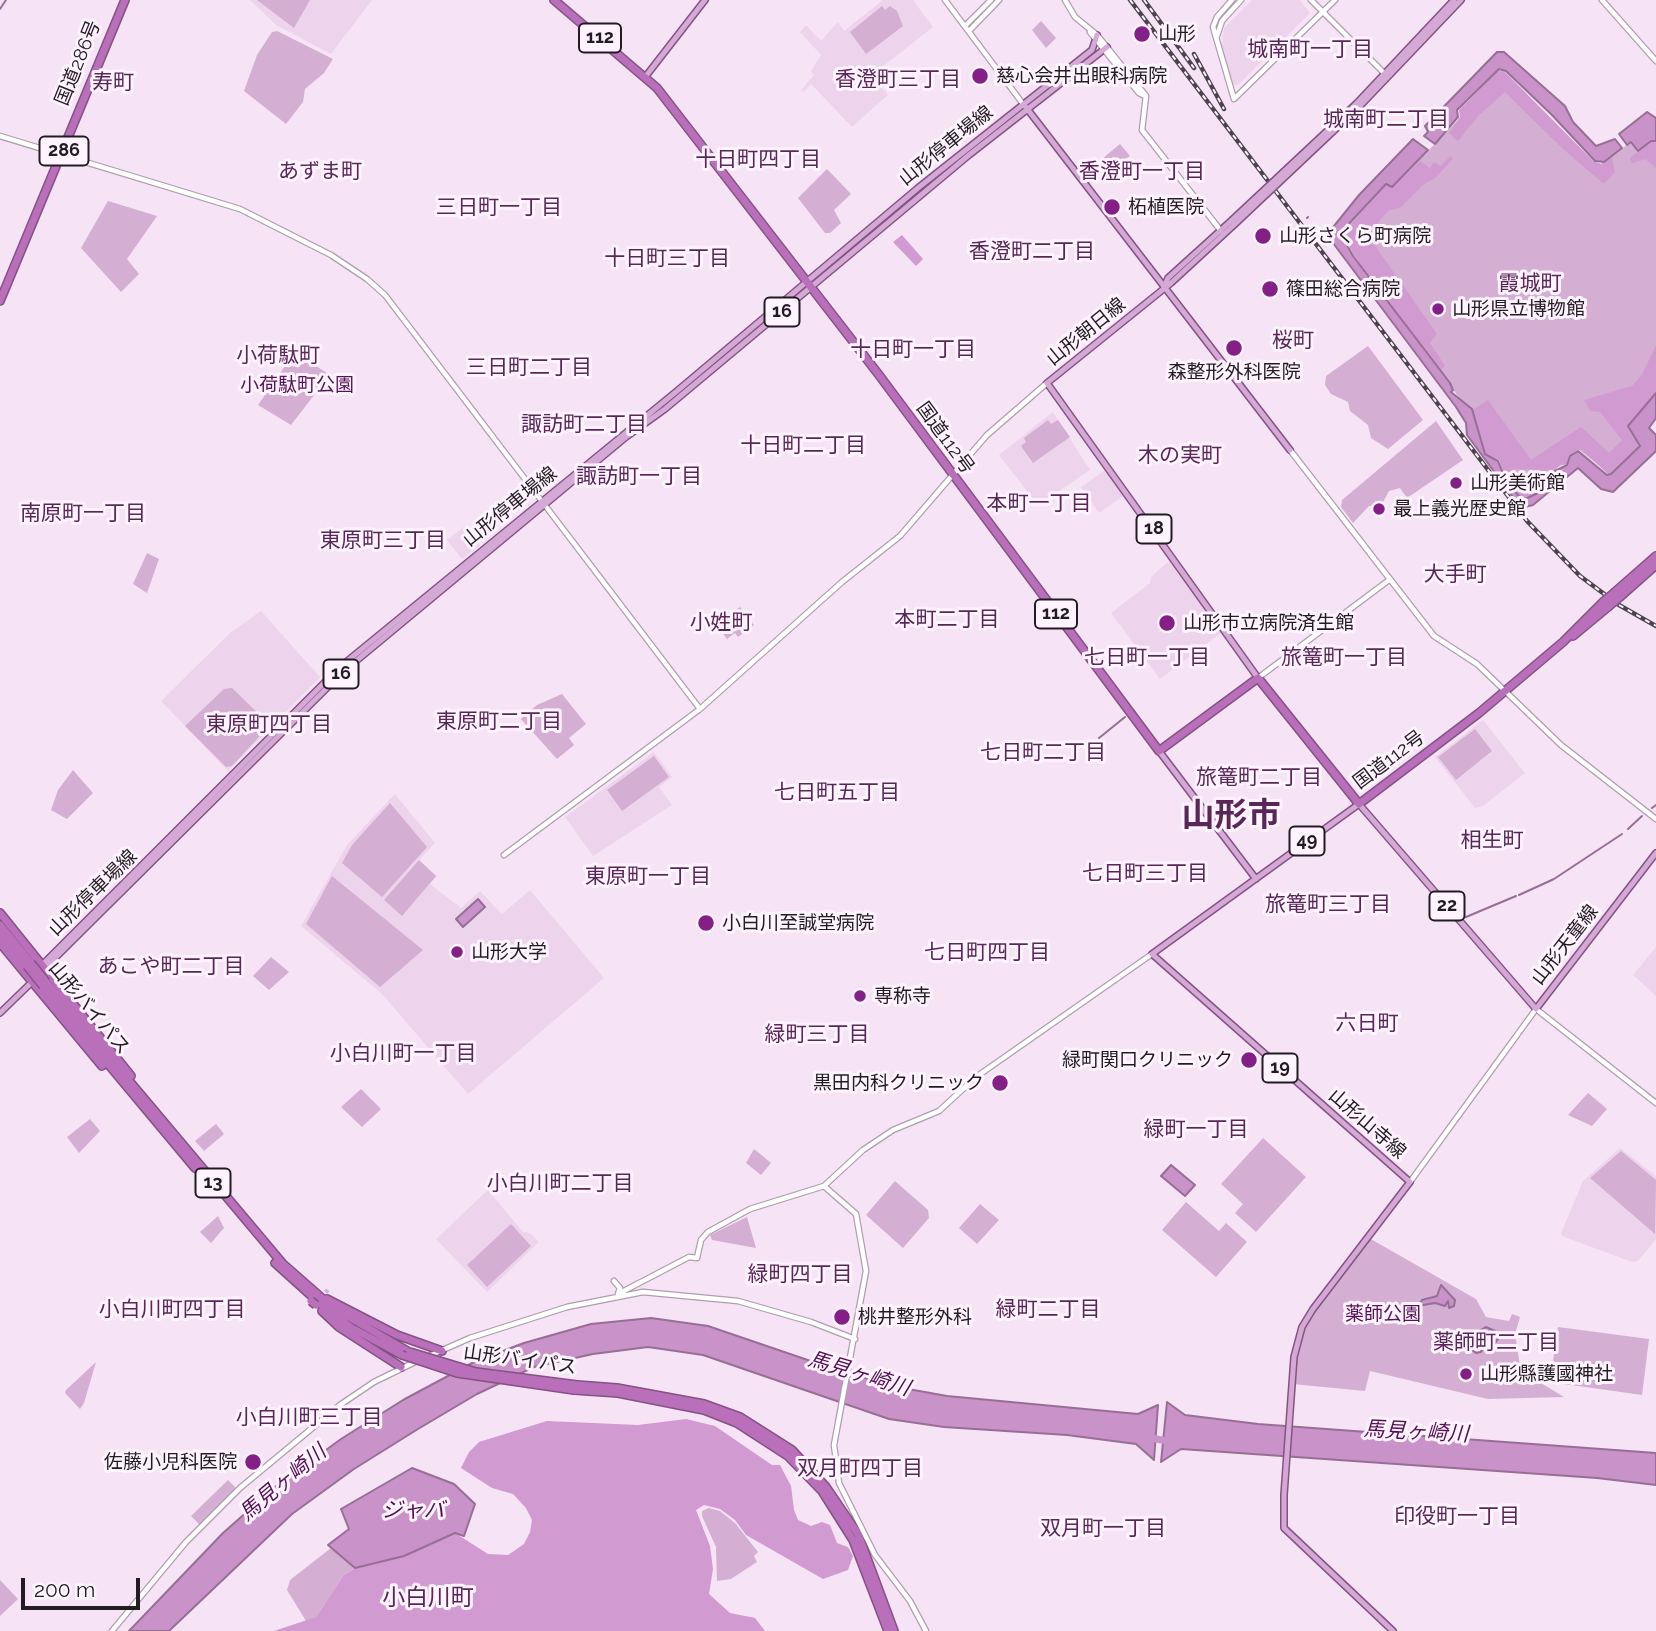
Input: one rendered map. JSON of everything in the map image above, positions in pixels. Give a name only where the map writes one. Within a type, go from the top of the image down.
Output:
[{"type":"highway","name":"国道286号","points":[[0,301],[123,0]]},
{"type":"highway","name":"国道112号","points":[[554,0],[646,76],[954,476],[1158,751]]},
{"type":"highway","name":"国道286号","points":[[0,293],[61,154]]},
{"type":"highway","name":"国道112号","points":[[1618,594],[1656,556]]},
{"type":"highway","name":"国道112号","points":[[1258,678],[1359,804],[1504,692],[1606,604],[1656,565]]},
{"type":"highway","points":[[1158,751],[1258,678]]},
{"type":"highway","points":[[0,913],[172,1133]]},
{"type":"highway","name":"山形バイパス","points":[[0,925],[29,965]]},
{"type":"highway","name":"山形バイパス","points":[[0,934],[245,1222],[332,1307],[406,1353]]},
{"type":"highway","points":[[0,943],[106,1070],[142,1106]]},
{"type":"highway","name":"山形バイパス","points":[[45,984],[142,1106],[286,1275],[352,1328],[406,1353],[476,1372],[618,1393],[704,1410],[737,1423],[788,1456],[822,1491],[853,1539],[888,1631]]},
{"type":"highway","points":[[286,1275],[339,1327],[401,1367]]},
{"type":"highway","points":[[309,1287],[373,1324],[442,1350]]},
{"type":"highway","name":"山形バイパス","points":[[575,1388],[617,1388],[704,1404],[740,1418],[792,1450],[826,1487],[858,1534],[894,1631]]},
{"type":"main road","points":[[646,76],[705,0]]},
{"type":"main road","name":"山形朝日線","points":[[1387,76],[1454,0]]},
{"type":"main road","name":"山形朝日線","points":[[1258,678],[1047,383],[1164,288],[1358,105],[1461,0]]},
{"type":"main road","name":"山形停車場線","points":[[0,1011],[340,667],[626,437],[666,409],[809,285],[1092,50],[1096,37]]},
{"type":"main road","name":"山形停車場線","points":[[1025,106],[1105,48]]},
{"type":"main road","points":[[1025,106],[1290,450]]},
{"type":"main road","points":[[1152,954],[1256,879],[1158,751]]},
{"type":"main road","name":"49","points":[[1256,879],[1359,804]]},
{"type":"main road","name":"山形天童線","points":[[1359,804],[1536,1009],[1656,853]]},
{"type":"main road","name":"山形山寺線","points":[[1152,954],[1410,1182],[1308,1316],[1297,1343],[1284,1495],[1284,1528],[1393,1631]]},
{"type":"street","points":[[945,0],[1025,106]]},
{"type":"street","points":[[967,29],[991,0]]},
{"type":"street","points":[[967,29],[999,0]]},
{"type":"street","points":[[1065,0],[1146,96],[1142,130],[1222,233]]},
{"type":"street","points":[[1232,0],[1214,22],[1234,99],[1335,0]]},
{"type":"street","points":[[1217,40],[1220,24],[1241,0]]},
{"type":"street","points":[[1311,0],[1387,76]]},
{"type":"street","points":[[1602,0],[1656,61]]},
{"type":"street","points":[[0,136],[240,209],[359,273],[384,295],[701,709]]},
{"type":"street","points":[[503,855],[701,709],[842,582],[900,536],[954,476],[986,435],[1047,383]]},
{"type":"street","points":[[1290,450],[1434,636],[1477,664],[1561,745],[1656,819]]},
{"type":"street","points":[[1258,678],[1389,580]]},
{"type":"street","points":[[618,1294],[689,1257],[697,1258],[701,1240],[708,1232],[750,1209],[824,1186],[879,1139],[939,1111],[976,1077],[1152,954]]},
{"type":"street","points":[[1410,1182],[1536,1009],[1656,1103]]},
{"type":"street","points":[[824,1186],[856,1214],[866,1270],[837,1429],[834,1463],[844,1495],[875,1555],[910,1601],[926,1631]]},
{"type":"street","points":[[643,1292],[645,1280]]},
{"type":"street","points":[[614,1281],[620,1288],[618,1294]]},
{"type":"street","points":[[112,1631],[186,1542],[240,1489],[340,1405],[401,1367],[442,1350],[519,1322],[618,1294],[643,1292],[738,1301],[811,1322],[855,1339]]},
{"type":"shaded area","points":[[250,0],[372,0],[331,54],[276,25]]},
{"type":"shaded area","points":[[883,0],[913,0],[933,27],[872,75],[888,95],[852,127],[811,84],[804,92],[801,90],[814,75],[811,71],[821,55],[800,32],[806,25],[821,41],[838,22],[844,31]]},
{"type":"shaded area","points":[[1252,0],[1300,0],[1310,13],[1238,85],[1233,84],[1222,46],[1224,28]]},
{"type":"shaded area","points":[[1498,71],[1506,73],[1593,161],[1601,164],[1612,158],[1615,172],[1604,184],[1562,148],[1505,92],[1478,116],[1458,141],[1449,133],[1460,117],[1459,110]]},
{"type":"shaded area","points":[[1653,140],[1656,141],[1656,168],[1646,159],[1632,163],[1630,158]]},
{"type":"shaded area","points":[[1450,156],[1453,159],[1435,178],[1424,184],[1400,208],[1389,210],[1374,227],[1373,243],[1437,334],[1430,343],[1445,366],[1441,370],[1384,298],[1353,254],[1343,233],[1386,185],[1393,187],[1420,161],[1430,168],[1434,162],[1441,166]]},
{"type":"shaded area","points":[[902,235],[923,259],[916,266],[893,242]]},
{"type":"shaded area","points":[[1656,345],[1656,392],[1628,426],[1640,443],[1609,475],[1582,450],[1577,450],[1569,456],[1567,464],[1553,471],[1549,481],[1528,499],[1520,497],[1514,490],[1512,480],[1504,475],[1499,460],[1485,453],[1473,410],[1488,400],[1531,460],[1581,427],[1609,453],[1622,440],[1600,412],[1590,411],[1584,400],[1632,386],[1642,375]],"holes":[[[1513,469],[1545,470],[1527,486]]]},
{"type":"shaded area","points":[[1053,412],[1090,470],[1043,502],[1034,500],[999,455]]},
{"type":"shaded area","points":[[1108,468],[1126,494],[1099,513],[1081,487]]},
{"type":"shaded area","points":[[465,526],[480,545],[462,559],[447,540]]},
{"type":"shaded area","name":"山形市立病院済生館","points":[[1171,559],[1221,633],[1160,679],[1111,613],[1150,583],[1151,577]]},
{"type":"shaded area","points":[[261,611],[320,677],[228,771],[161,701],[230,633]]},
{"type":"shaded area","points":[[1483,720],[1525,773],[1483,806],[1475,808],[1435,757]]},
{"type":"shaded area","points":[[654,752],[672,777],[659,787],[672,805],[593,856],[565,817]]},
{"type":"shaded area","name":"山形大学","points":[[395,794],[435,843],[419,860],[437,876],[430,884],[461,908],[480,891],[502,914],[530,890],[604,978],[468,1094],[382,994],[301,926],[347,845]]},
{"type":"shaded area","points":[[1656,947],[1656,996],[1633,975]]},
{"type":"shaded area","points":[[1620,1148],[1656,1176],[1656,1239],[1638,1261],[1632,1262],[1562,1236],[1561,1233],[1583,1181]]},
{"type":"shaded area","points":[[488,1190],[523,1232],[530,1233],[539,1242],[487,1292],[436,1239]]},
{"type":"shaded area","points":[[686,1419],[715,1426],[772,1465],[780,1465],[791,1486],[798,1520],[811,1526],[822,1522],[830,1525],[837,1543],[848,1547],[853,1556],[848,1570],[823,1579],[746,1535],[735,1520],[720,1509],[704,1505],[696,1510],[710,1546],[713,1569],[709,1594],[730,1613],[755,1618],[765,1631],[274,1631],[316,1617],[343,1576],[355,1568],[404,1556],[455,1533],[488,1554],[508,1555],[524,1544],[532,1520],[526,1508],[513,1494],[492,1488],[461,1468],[469,1452],[479,1442],[547,1421],[638,1425]]},
{"type":"green space","points":[[257,0],[310,0],[294,28]]},
{"type":"green space","points":[[882,6],[885,10],[890,6],[897,11],[903,26],[866,54],[850,32]]},
{"type":"green space","points":[[1041,21],[1056,38],[1046,48],[1032,30]]},
{"type":"green space","points":[[277,31],[333,59],[324,73],[305,89],[303,102],[286,124],[244,91],[257,55],[272,32]]},
{"type":"green space","points":[[1498,70],[1504,71],[1595,163],[1601,164],[1631,142],[1638,151],[1656,141],[1656,389],[1627,426],[1639,443],[1610,474],[1578,449],[1529,494],[1346,242],[1346,228],[1386,185],[1392,188],[1460,118],[1461,109]]},
{"type":"green space","points":[[1120,144],[1130,156],[1117,165],[1102,159]]},
{"type":"green space","points":[[827,169],[851,194],[834,210],[841,223],[830,233],[825,233],[798,198]]},
{"type":"green space","points":[[108,201],[157,216],[127,259],[139,274],[121,292],[81,248]]},
{"type":"green space","points":[[1368,346],[1423,420],[1388,449],[1371,438],[1368,425],[1350,411],[1348,402],[1331,394],[1325,385],[1326,376]]},
{"type":"green space","name":"小荷駄町公園","points":[[292,356],[303,357],[334,378],[322,391],[318,390],[291,425],[258,405]]},
{"type":"green space","points":[[1048,420],[1051,424],[1058,420],[1070,437],[1033,463],[1021,446],[1026,442],[1024,438]]},
{"type":"green space","points":[[1436,421],[1463,460],[1407,498],[1400,488],[1389,491],[1382,504],[1369,506],[1353,523],[1341,507],[1342,500]]},
{"type":"green space","points":[[147,553],[159,559],[147,593],[133,584]]},
{"type":"green space","points":[[740,607],[754,625],[738,637],[735,633],[727,639],[717,625]]},
{"type":"green space","points":[[232,688],[270,725],[232,766],[226,767],[185,726],[224,689]]},
{"type":"green space","points":[[562,694],[586,724],[569,738],[574,745],[557,759],[521,719],[537,705]]},
{"type":"green space","points":[[1475,729],[1492,751],[1456,780],[1438,757]]},
{"type":"green space","points":[[654,756],[669,777],[622,811],[607,790]]},
{"type":"green space","points":[[73,770],[93,793],[67,819],[51,810],[58,790]]},
{"type":"green space","points":[[390,803],[427,847],[382,897],[342,863],[352,845]]},
{"type":"green space","points":[[419,860],[436,876],[402,916],[384,900]]},
{"type":"green space","points":[[332,876],[423,950],[380,987],[306,924]]},
{"type":"green space","points":[[271,957],[289,972],[269,990],[253,976]]},
{"type":"green space","points":[[361,1089],[381,1109],[362,1127],[341,1107]]},
{"type":"green space","points":[[1588,1093],[1607,1109],[1592,1126],[1568,1115]]},
{"type":"green space","points":[[90,1119],[100,1131],[79,1153],[67,1137]]},
{"type":"green space","points":[[216,1124],[224,1134],[204,1151],[195,1141]]},
{"type":"green space","points":[[1263,1138],[1306,1177],[1256,1232],[1235,1213],[1243,1204],[1221,1184]]},
{"type":"green space","points":[[754,1149],[771,1163],[761,1175],[746,1163]]},
{"type":"green space","points":[[1621,1151],[1656,1180],[1655,1234],[1590,1178]]},
{"type":"green space","points":[[895,1181],[928,1210],[929,1218],[903,1248],[866,1215]]},
{"type":"green space","points":[[1186,1202],[1219,1231],[1226,1223],[1247,1242],[1216,1277],[1162,1230]]},
{"type":"green space","points":[[980,1204],[999,1220],[977,1244],[959,1228]]},
{"type":"green space","points":[[218,1216],[224,1228],[211,1243],[200,1232]]},
{"type":"green space","points":[[747,1217],[756,1248],[712,1240],[710,1235]]},
{"type":"green space","points":[[511,1224],[531,1246],[487,1287],[467,1265]]},
{"type":"green space","name":"薬師公園","points":[[1369,1238],[1476,1299],[1486,1317],[1509,1321],[1512,1314],[1520,1317],[1515,1334],[1523,1372],[1564,1397],[1488,1399],[1370,1371],[1365,1391],[1292,1384],[1302,1327]]},
{"type":"green space","points":[[1558,1327],[1649,1339],[1642,1395],[1550,1382]]},
{"type":"green space","points":[[96,1362],[80,1409],[65,1393],[66,1390]]},
{"type":"green space","points":[[228,1480],[237,1489],[200,1525],[191,1516]]},
{"type":"green space","points":[[709,1508],[720,1511],[735,1523],[758,1552],[754,1556],[757,1562],[731,1579],[717,1581],[716,1547],[702,1516],[702,1511]]},
{"type":"green space","points":[[331,1548],[355,1568],[343,1576],[316,1617],[306,1621],[287,1590],[290,1580]]},
{"type":"green space","points":[[0,1580],[18,1599],[0,1616]]},
{"type":"water","points":[[1497,52],[1504,52],[1565,106],[1573,122],[1596,146],[1615,139],[1622,148],[1604,162],[1595,161],[1552,115],[1506,71],[1499,69],[1457,110],[1458,117],[1435,144],[1424,136],[1428,132],[1425,126]]},
{"type":"water","points":[[1647,112],[1656,118],[1656,141],[1651,141],[1638,151],[1631,142],[1627,145],[1619,134]]},
{"type":"water","points":[[1413,139],[1428,150],[1392,187],[1386,184],[1344,229],[1342,236],[1353,256],[1450,383],[1453,390],[1451,392],[1472,409],[1485,454],[1498,461],[1504,476],[1512,479],[1513,490],[1523,500],[1538,493],[1549,482],[1553,472],[1567,465],[1570,456],[1578,451],[1607,475],[1611,474],[1640,446],[1628,426],[1656,393],[1656,418],[1649,428],[1656,435],[1656,451],[1613,492],[1601,489],[1578,468],[1533,505],[1525,507],[1518,504],[1467,435],[1466,423],[1456,407],[1330,239],[1330,231],[1359,195]]},
{"type":"water","points":[[478,899],[485,907],[463,927],[456,919]]},
{"type":"water","points":[[1171,1165],[1195,1185],[1185,1196],[1161,1176]]},
{"type":"water","points":[[1441,1285],[1455,1300],[1454,1306],[1449,1308],[1448,1301],[1445,1306],[1435,1303],[1418,1306],[1422,1300],[1437,1296]]},
{"type":"water","points":[[651,1318],[708,1326],[837,1370],[897,1387],[947,1396],[1138,1414],[1158,1405],[1154,1460],[1136,1444],[1067,1435],[944,1427],[889,1419],[703,1355],[648,1347],[593,1354],[534,1367],[477,1394],[418,1429],[354,1469],[292,1514],[169,1631],[129,1631],[223,1533],[275,1487],[341,1439],[403,1400],[476,1361],[524,1343],[591,1324]]},
{"type":"water","points":[[1486,1327],[1495,1331],[1498,1339],[1495,1343],[1486,1342],[1481,1352],[1476,1353],[1471,1349],[1472,1344],[1468,1343],[1475,1340],[1477,1332]]},
{"type":"water","points":[[1167,1402],[1185,1415],[1258,1424],[1656,1453],[1656,1485],[1597,1478],[1181,1449],[1161,1462]]},
{"type":"water","name":"ジャバ","points":[[412,1468],[454,1484],[475,1504],[464,1536],[455,1533],[404,1556],[355,1568],[328,1545],[349,1529],[341,1509]]},
{"type":"waterway","points":[[0,9],[6,0]]},
{"type":"waterway","points":[[1291,234],[1299,226]]},
{"type":"waterway","points":[[1099,738],[1125,717]]},
{"type":"waterway","points":[[1652,808],[1656,805]]},
{"type":"waterway","points":[[1628,829],[1642,816]]},
{"type":"waterway","points":[[1519,895],[1554,879],[1622,834]]},
{"type":"waterway","points":[[1466,917],[1516,896]]},
{"type":"waterway","name":"馬見ヶ崎川","points":[[1146,1437],[1172,1442]]},
{"type":"tunnel","points":[[321,1297],[328,1290]]},
{"type":"railway","points":[[1130,0],[1527,521],[1580,576],[1619,605],[1656,626]]},
{"type":"railway","points":[[1144,0],[1194,68]]},
{"type":"railway","points":[[1194,54],[1224,109]]},
{"type":"place","name":"山形","points":[[1142,34]]},
{"type":"place","name":"慈心会井出眼科病院","points":[[980,76]]},
{"type":"place","name":"柘植医院","points":[[1112,207]]},
{"type":"place","name":"山形さくら町病院","points":[[1263,236]]},
{"type":"place","name":"篠田総合病院","points":[[1270,289]]},
{"type":"place","name":"山形県立博物館","points":[[1438,309]]},
{"type":"place","name":"森整形外科医院","points":[[1234,348]]},
{"type":"place","name":"山形美術館","points":[[1456,483]]},
{"type":"place","name":"最上義光歴史館","points":[[1379,509]]},
{"type":"place","name":"山形市立病院済生館","points":[[1167,623]]},
{"type":"place","name":"小白川至誠堂病院","points":[[706,923]]},
{"type":"place","name":"山形大学","points":[[457,952]]},
{"type":"place","name":"専称寺","points":[[860,996]]},
{"type":"place","name":"緑町関口クリニック","points":[[1249,1060]]},
{"type":"place","name":"黒田内科クリニック","points":[[1000,1083]]},
{"type":"place","name":"桃井整形外科","points":[[842,1317]]},
{"type":"place","name":"山形縣護國神社","points":[[1466,1374]]},
{"type":"place","name":"佐藤小児科医院","points":[[253,1462]]},
{"type":"district","name":"城南町一丁目","points":[[1310,50]]},
{"type":"district","name":"香澄町三丁目","points":[[898,80]]},
{"type":"district","name":"寿町","points":[[113,83]]},
{"type":"district","name":"城南町二丁目","points":[[1386,120]]},
{"type":"district","name":"十日町四丁目","points":[[758,160]]},
{"type":"district","name":"あずま町","points":[[320,172]]},
{"type":"district","name":"香澄町一丁目","points":[[1142,172]]},
{"type":"district","name":"三日町一丁目","points":[[499,208]]},
{"type":"district","name":"香澄町二丁目","points":[[1032,252]]},
{"type":"district","name":"十日町三丁目","points":[[667,259]]},
{"type":"district","name":"霞城町","points":[[1530,284]]},
{"type":"district","name":"桜町","points":[[1293,341]]},
{"type":"district","name":"十日町一丁目","points":[[913,350]]},
{"type":"district","name":"小荷駄町","points":[[278,356]]},
{"type":"district","name":"三日町二丁目","points":[[529,368]]},
{"type":"district","name":"諏訪町二丁目","points":[[584,425]]},
{"type":"district","name":"十日町二丁目","points":[[803,446]]},
{"type":"district","name":"木の実町","points":[[1180,456]]},
{"type":"district","name":"諏訪町一丁目","points":[[639,477]]},
{"type":"district","name":"本町一丁目","points":[[1039,504]]},
{"type":"district","name":"南原町一丁目","points":[[83,514]]},
{"type":"district","name":"東原町三丁目","points":[[383,541]]},
{"type":"district","name":"大手町","points":[[1455,575]]},
{"type":"district","name":"本町二丁目","points":[[947,620]]},
{"type":"district","name":"小姓町","points":[[721,623]]},
{"type":"district","name":"七日町一丁目","points":[[1147,658]]},
{"type":"district","name":"旅篭町一丁目","points":[[1344,658]]},
{"type":"district","name":"東原町二丁目","points":[[499,722]]},
{"type":"district","name":"東原町四丁目","points":[[269,725]]},
{"type":"district","name":"七日町二丁目","points":[[1043,753]]},
{"type":"district","name":"旅篭町二丁目","points":[[1259,778]]},
{"type":"district","name":"七日町五丁目","points":[[837,793]]},
{"type":"district","name":"山形市","points":[[1231,816]]},
{"type":"district","name":"相生町","points":[[1492,841]]},
{"type":"district","name":"七日町三丁目","points":[[1145,874]]},
{"type":"district","name":"東原町一丁目","points":[[648,877]]},
{"type":"district","name":"旅篭町三丁目","points":[[1328,905]]},
{"type":"district","name":"七日町四丁目","points":[[987,953]]},
{"type":"district","name":"あこや町二丁目","points":[[171,967]]},
{"type":"district","name":"六日町","points":[[1367,1024]]},
{"type":"district","name":"緑町三丁目","points":[[817,1035]]},
{"type":"district","name":"小白川町一丁目","points":[[403,1054]]},
{"type":"district","name":"緑町一丁目","points":[[1196,1130]]},
{"type":"district","name":"小白川町二丁目","points":[[560,1184]]},
{"type":"district","name":"緑町四丁目","points":[[800,1275]]},
{"type":"district","name":"小白川町四丁目","points":[[172,1310]]},
{"type":"district","name":"緑町二丁目","points":[[1048,1310]]},
{"type":"district","name":"薬師町二丁目","points":[[1496,1343]]},
{"type":"district","name":"小白川町三丁目","points":[[309,1418]]},
{"type":"district","name":"双月町四丁目","points":[[860,1469]]},
{"type":"district","name":"印役町一丁目","points":[[1457,1517]]},
{"type":"district","name":"双月町一丁目","points":[[1103,1529]]},
{"type":"district","name":"小白川町","points":[[428,1598]]}]
